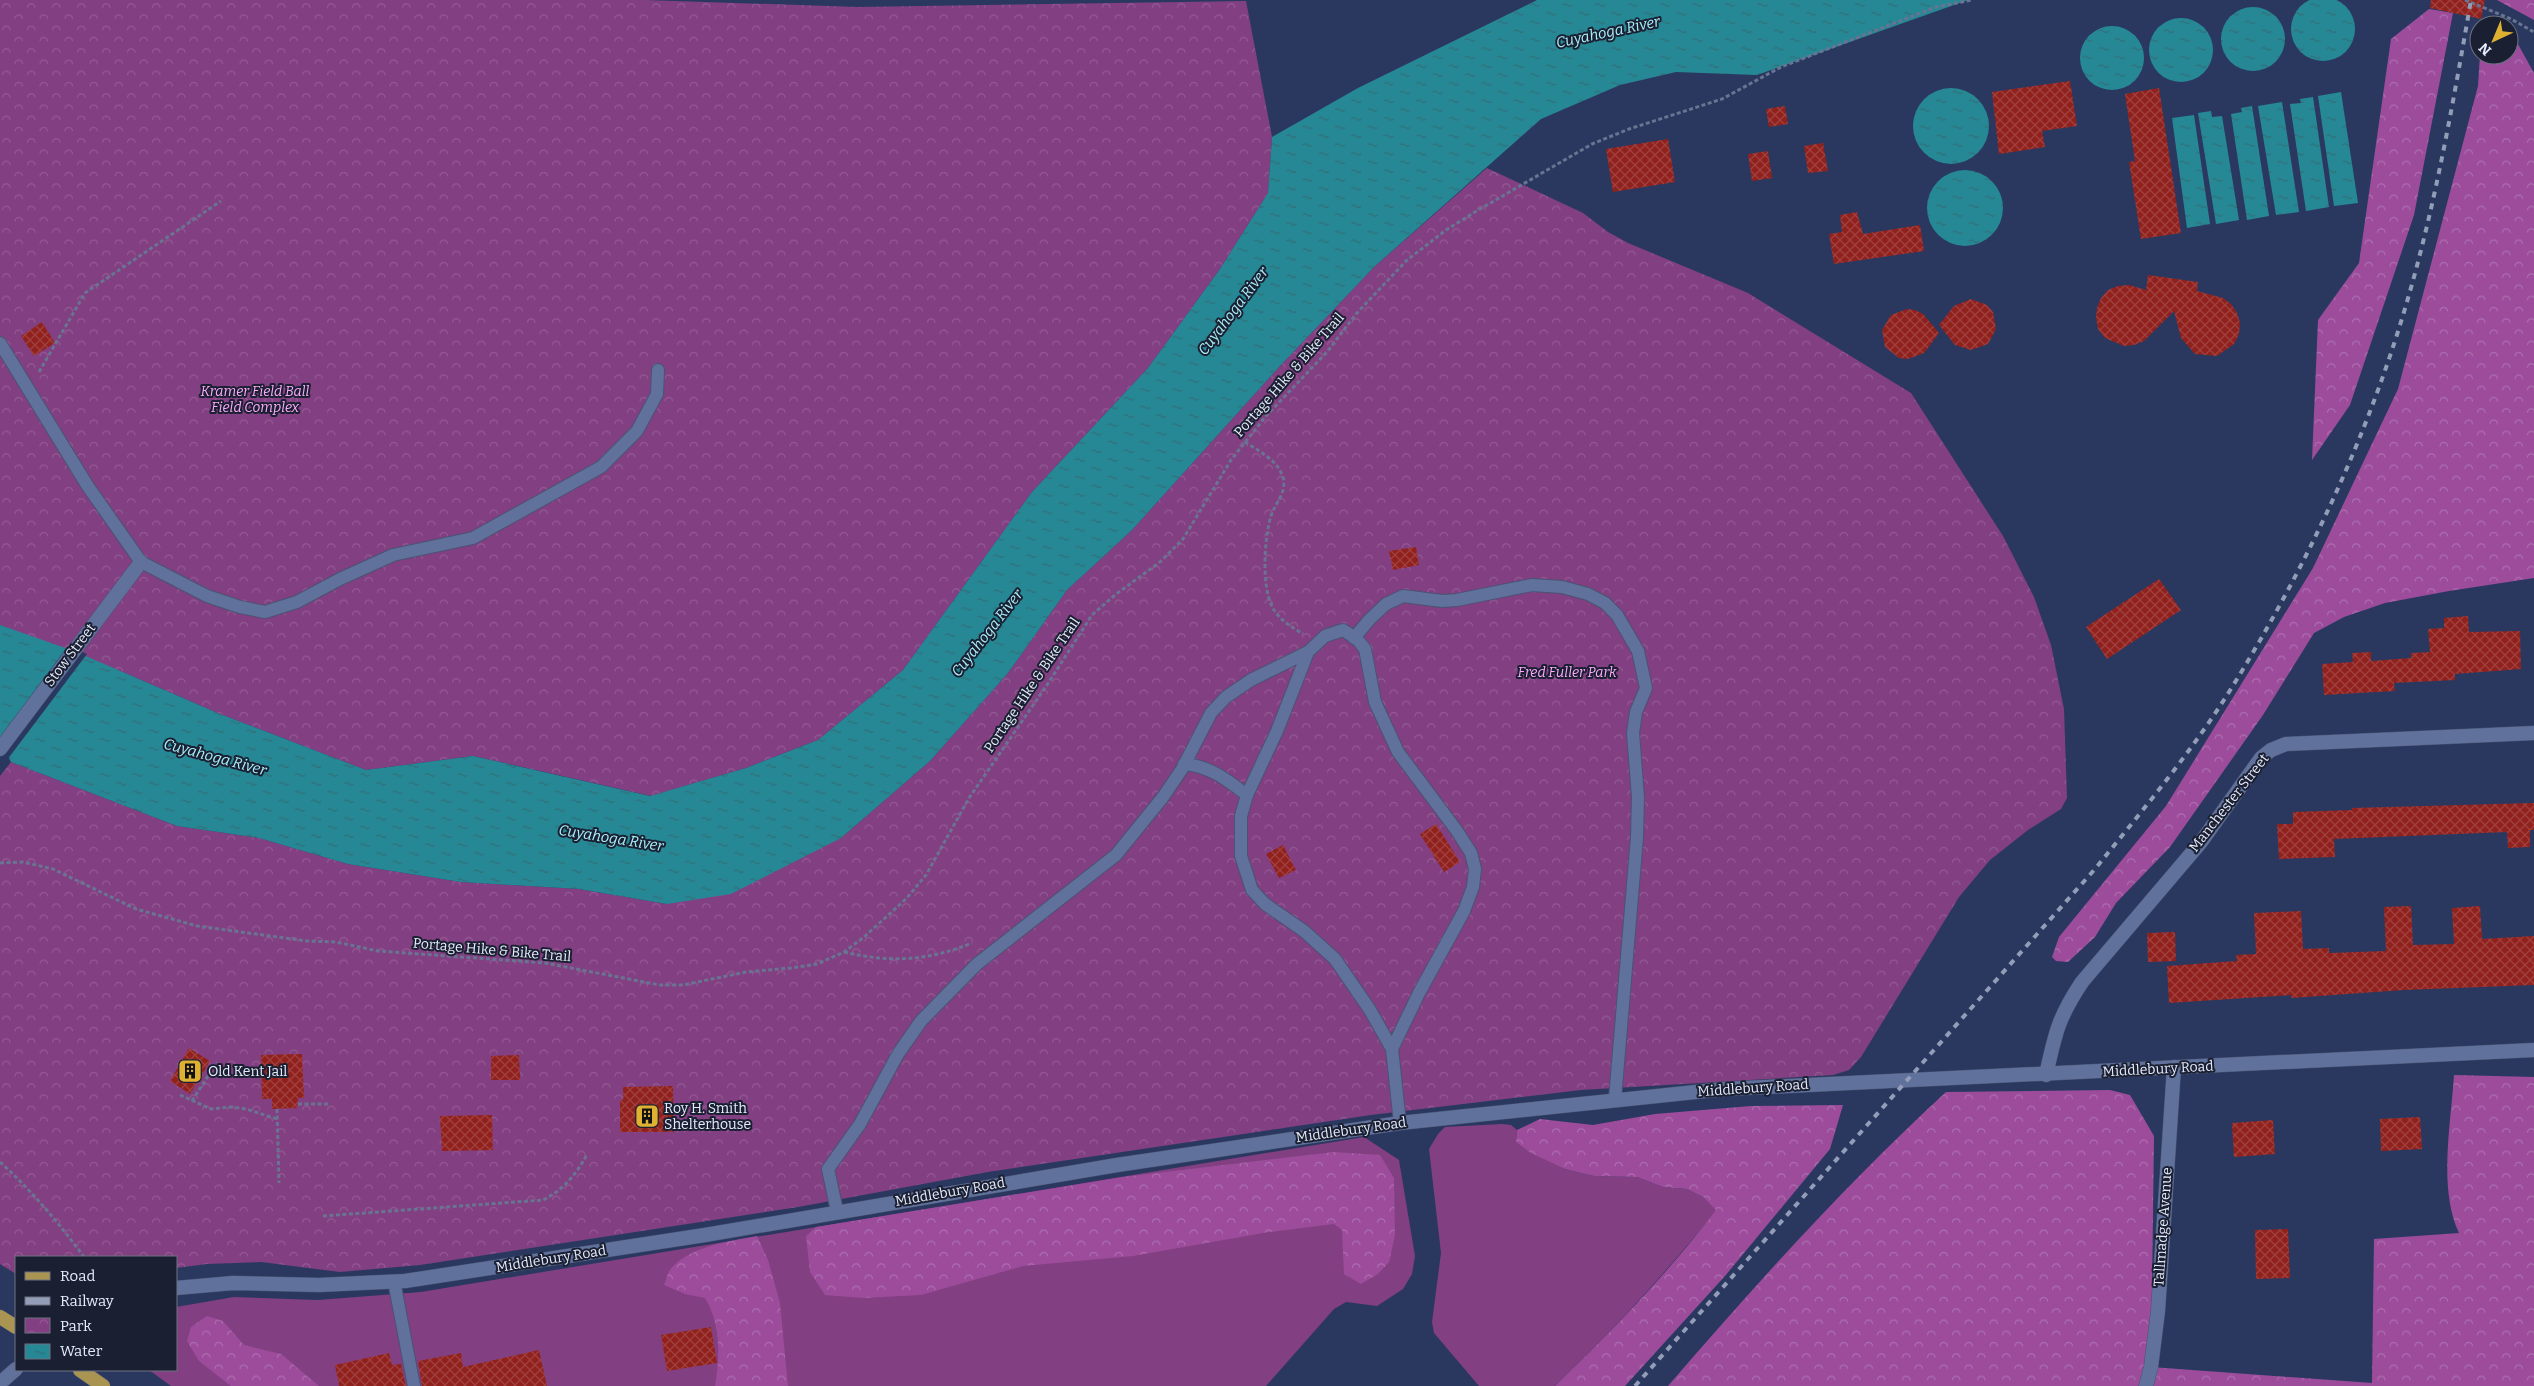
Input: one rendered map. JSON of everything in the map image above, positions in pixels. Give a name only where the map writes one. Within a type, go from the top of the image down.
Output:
[{"type":"main road","points":[[0,1317],[15,1326]]},
{"type":"main road","points":[[81,1371],[103,1386]]},
{"type":"street","name":"Stow Street","points":[[0,749],[141,562]]},
{"type":"street","name":"Manchester Street","points":[[2046,1075],[2055,1030],[2066,1006],[2082,982],[2201,842],[2261,758],[2271,750],[2286,744],[2534,733]]},
{"type":"street","name":"Middlebury Road","points":[[178,1288],[233,1282],[319,1285],[394,1282],[676,1240],[837,1211],[1098,1168],[1400,1123],[1615,1099],[1724,1089],[2046,1075],[2534,1050]]},
{"type":"street","name":"Tallmadge Avenue","points":[[2146,1386],[2151,1367],[2158,1311],[2174,1067]]},
{"type":"street","points":[[0,1383],[15,1370]]},
{"type":"lane","points":[[0,343],[87,485],[141,562],[207,596],[240,607],[265,612],[297,602],[340,579],[393,555],[473,538],[601,467],[637,431],[656,394],[658,370]]},
{"type":"lane","points":[[1354,638],[1386,604],[1403,596],[1457,600],[1532,584],[1562,587],[1588,594],[1605,603],[1617,615],[1629,633],[1638,651],[1646,688],[1636,712],[1633,733],[1638,797],[1637,837],[1615,1099]]},
{"type":"lane","points":[[837,1211],[828,1169],[860,1124],[898,1054],[921,1021],[976,964],[1116,855],[1163,797],[1184,764],[1211,713],[1226,697],[1258,676],[1312,648],[1335,631],[1343,630],[1365,649],[1374,702],[1398,752],[1457,831],[1471,853],[1474,869],[1473,887],[1464,911],[1419,993],[1392,1049]]},
{"type":"lane","points":[[1312,648],[1277,731],[1246,795],[1241,816],[1240,856],[1252,890],[1265,904],[1316,940],[1335,958],[1350,977],[1392,1049],[1400,1123]]},
{"type":"lane","points":[[1184,764],[1208,768],[1225,778],[1246,795]]},
{"type":"lane","points":[[394,1282],[414,1386]]},
{"type":"path","name":"Portage Hike & Bike Trail","points":[[0,863],[23,862],[53,869],[136,909],[197,926],[306,941],[336,942],[378,951],[545,963],[660,985],[683,985],[746,972],[817,964],[844,952],[864,937],[906,898],[926,875],[969,798],[1047,685],[1092,615],[1115,595],[1160,562],[1183,539],[1231,460],[1245,442],[1266,416],[1327,352],[1383,284],[1406,261],[1446,230],[1521,183],[1592,144],[1629,128],[1722,99],[1781,66],[1936,7],[1972,0]]},
{"type":"path","points":[[2465,0],[2511,19],[2534,32]]},
{"type":"path","points":[[29,390],[85,293],[221,200]]},
{"type":"path","points":[[1245,442],[1277,465],[1283,476],[1285,486],[1271,515],[1265,552],[1268,593],[1272,609],[1312,648]]},
{"type":"path","points":[[844,952],[867,958],[918,959],[951,952],[975,942]]},
{"type":"path","points":[[192,1101],[216,1062]]},
{"type":"path","points":[[180,1095],[211,1109],[231,1107],[246,1109],[278,1119]]},
{"type":"path","points":[[298,1104],[330,1104]]},
{"type":"path","points":[[277,1109],[279,1183]]},
{"type":"path","points":[[323,1216],[543,1200],[552,1196],[580,1170],[587,1154]]},
{"type":"path","points":[[0,1162],[17,1177],[62,1227],[83,1256]]},
{"type":"green space","name":"Kramer Field Ball Field Complex","points":[[0,0],[645,0],[858,7],[1246,1],[1272,137],[1268,193],[1220,269],[1148,368],[1032,492],[903,670],[818,740],[746,768],[651,796],[473,756],[366,770],[220,714],[125,673],[0,625]]},
{"type":"green space","points":[[2497,0],[2534,0],[2534,20]]},
{"type":"green space","points":[[2429,9],[2453,13],[2414,215],[2350,405],[2312,460],[2318,320],[2359,263],[2391,39]]},
{"type":"green space","points":[[2519,46],[2534,73],[2534,578],[2385,603],[2344,617],[2314,633],[2263,715],[2170,847],[2116,903],[2095,937],[2068,962],[2056,961],[2052,957],[2059,937],[2166,806],[2313,568],[2398,389],[2478,86],[2479,65],[2519,65]]},
{"type":"green space","name":"Fred Fuller Park","points":[[1487,168],[1583,213],[1608,232],[1628,243],[1748,293],[1911,393],[2003,536],[2034,597],[2051,645],[2064,709],[2067,798],[2061,809],[2028,830],[1990,860],[1959,897],[1861,1057],[1849,1070],[1833,1075],[1581,1090],[1371,1115],[988,1172],[798,1207],[420,1265],[340,1272],[261,1262],[207,1264],[178,1268],[178,1256],[15,1256],[15,1273],[0,1264],[0,776],[11,762],[177,826],[259,838],[348,864],[461,882],[579,889],[667,904],[841,838],[930,761],[1008,673],[1067,590],[1132,530],[1279,367],[1374,267]]},
{"type":"green space","points":[[2454,1075],[2534,1077],[2534,1386],[1668,1386],[1803,1235],[1873,1162],[1946,1092],[2110,1090],[2130,1095],[2154,1136],[2151,1367],[2372,1383],[2374,1239],[2459,1233],[2453,1216],[2447,1176]]},
{"type":"green space","points":[[1843,1105],[1830,1149],[1725,1276],[1625,1386],[1555,1386],[1639,1301],[1716,1210],[1703,1197],[1687,1189],[1663,1187],[1637,1177],[1594,1176],[1565,1169],[1531,1153],[1516,1142],[1517,1130],[1540,1119],[1593,1125],[1655,1114],[1751,1106]]},
{"type":"green space","points":[[1511,1125],[1517,1130],[1516,1142],[1565,1169],[1594,1176],[1637,1177],[1663,1187],[1687,1189],[1703,1197],[1717,1210],[1639,1301],[1555,1386],[1479,1386],[1434,1333],[1432,1322],[1441,1253],[1429,1149],[1438,1134],[1445,1127]]},
{"type":"green space","points":[[1364,1137],[1399,1160],[1415,1256],[1412,1274],[1403,1289],[1377,1306],[1346,1302],[1334,1309],[1266,1386],[171,1386],[150,1371],[178,1371],[178,1307],[234,1297],[318,1300],[421,1292]]},
{"type":"green space","points":[[1334,1152],[1380,1155],[1394,1178],[1395,1235],[1389,1262],[1378,1274],[1361,1284],[1344,1274],[1342,1230],[1334,1224],[1269,1232],[1133,1256],[1023,1266],[921,1295],[863,1298],[825,1295],[810,1272],[806,1236],[816,1227],[1123,1177]]},
{"type":"green space","points":[[757,1236],[768,1260],[780,1303],[788,1386],[715,1386],[718,1364],[717,1330],[705,1298],[685,1294],[664,1285],[670,1270],[678,1262],[698,1250]]},
{"type":"green space","points":[[207,1316],[223,1321],[244,1345],[281,1354],[319,1386],[231,1386],[199,1361],[187,1341],[191,1327]]},
{"type":"water","points":[[2314,-1],[2332,-1],[2341,2],[2350,11],[2354,23],[2354,35],[2346,52],[2341,56],[2323,61],[2305,56],[2300,52],[2296,47],[2291,29],[2296,11],[2305,2]]},
{"type":"water","name":"Cuyahoga River","points":[[1537,0],[1968,0],[1757,75],[1676,72],[1620,85],[1541,119],[1374,267],[1279,367],[1132,530],[1067,590],[1008,673],[930,761],[841,838],[731,894],[667,904],[579,889],[461,882],[348,864],[259,838],[177,826],[11,762],[0,742],[0,625],[74,651],[220,714],[366,770],[473,756],[650,796],[746,768],[818,740],[903,670],[1032,492],[1148,368],[1220,269],[1268,193],[1272,137],[1358,88]]},
{"type":"water","points":[[2247,7],[2259,7],[2276,16],[2283,27],[2285,39],[2283,51],[2276,62],[2259,71],[2247,71],[2235,66],[2226,57],[2221,45],[2221,33],[2226,21],[2235,12]]},
{"type":"water","points":[[2175,18],[2187,18],[2204,27],[2211,38],[2213,50],[2211,62],[2204,73],[2187,82],[2175,82],[2163,77],[2154,68],[2149,56],[2149,44],[2154,32],[2163,23]]},
{"type":"water","points":[[2106,26],[2118,26],[2135,35],[2142,46],[2144,58],[2142,70],[2135,81],[2118,90],[2106,90],[2094,85],[2085,76],[2080,64],[2080,52],[2085,40],[2094,31]]},
{"type":"water","points":[[1951,88],[1965,91],[1978,99],[1986,112],[1989,126],[1986,140],[1978,153],[1965,161],[1951,164],[1937,161],[1924,153],[1916,140],[1913,126],[1916,112],[1924,99],[1937,91]]},
{"type":"water","points":[[2341,92],[2358,203],[2334,206],[2318,96]]},
{"type":"water","points":[[2313,97],[2329,207],[2306,211],[2290,104],[2301,103],[2300,99]]},
{"type":"water","points":[[2282,102],[2299,212],[2276,215],[2258,106]]},
{"type":"water","points":[[2252,106],[2269,216],[2247,220],[2231,114],[2242,112],[2241,108]]},
{"type":"water","points":[[2211,111],[2212,117],[2222,116],[2239,220],[2216,224],[2198,113]]},
{"type":"water","points":[[2194,115],[2210,224],[2187,228],[2172,118]]},
{"type":"water","points":[[1965,170],[1979,173],[1992,181],[2000,194],[2003,208],[2000,222],[1992,235],[1979,243],[1965,246],[1951,243],[1938,235],[1930,222],[1927,208],[1930,194],[1938,181],[1951,173]]},
{"type":"pier","points":[[68,646],[87,654],[7,760],[0,746],[0,737]]},
{"type":"building","points":[[2431,0],[2485,0],[2482,15],[2469,16],[2430,8]]},
{"type":"building","points":[[2070,81],[2077,126],[2042,131],[2045,147],[1999,154],[1992,92]]},
{"type":"building","points":[[2159,88],[2181,233],[2141,239],[2129,162],[2135,161],[2125,94]]},
{"type":"building","points":[[1785,106],[1788,124],[1769,127],[1766,109]]},
{"type":"building","points":[[1668,139],[1675,182],[1613,192],[1606,149]]},
{"type":"building","points":[[1823,143],[1828,171],[1808,173],[1804,146]]},
{"type":"building","points":[[1768,151],[1772,178],[1752,181],[1748,154]]},
{"type":"building","points":[[1857,212],[1863,234],[1920,225],[1924,251],[1834,264],[1829,234],[1842,232],[1840,215]]},
{"type":"building","points":[[2148,275],[2198,282],[2197,291],[2223,298],[2231,304],[2237,313],[2240,323],[2239,334],[2234,344],[2217,356],[2195,354],[2181,338],[2174,311],[2144,341],[2134,345],[2124,346],[2105,338],[2098,329],[2096,318],[2101,298],[2108,290],[2118,286],[2129,285],[2146,290]]},
{"type":"building","points":[[1971,299],[1987,305],[1993,312],[1996,329],[1988,344],[1971,350],[1955,345],[1939,325],[1954,306]]},
{"type":"building","points":[[1907,309],[1923,314],[1939,333],[1924,353],[1908,359],[1899,358],[1885,347],[1882,330],[1891,315]]},
{"type":"building","points":[[42,322],[55,343],[34,356],[21,336]]},
{"type":"building","points":[[1416,547],[1419,565],[1393,570],[1389,551]]},
{"type":"building","points":[[2159,579],[2181,610],[2107,659],[2086,627]]},
{"type":"building","points":[[2468,616],[2469,632],[2520,631],[2521,669],[2455,674],[2455,680],[2394,683],[2395,691],[2324,695],[2322,664],[2353,662],[2352,653],[2371,652],[2371,661],[2411,658],[2411,653],[2430,652],[2428,629],[2444,628],[2444,618]]},
{"type":"building","points":[[2534,803],[2534,830],[2530,830],[2530,847],[2508,848],[2507,832],[2334,839],[2335,857],[2279,859],[2277,824],[2293,824],[2293,812],[2352,810],[2352,808]]},
{"type":"building","points":[[1436,824],[1460,862],[1444,872],[1420,834]]},
{"type":"building","points":[[1283,845],[1296,870],[1279,878],[1266,854]]},
{"type":"building","points":[[2411,906],[2413,945],[2454,944],[2452,908],[2480,906],[2482,939],[2534,936],[2534,985],[2404,990],[2291,998],[2291,995],[2169,1003],[2167,966],[2237,961],[2236,955],[2256,954],[2254,913],[2301,911],[2303,949],[2329,948],[2329,953],[2386,951],[2384,907]]},
{"type":"building","points":[[2175,932],[2176,961],[2148,962],[2147,933]]},
{"type":"building","name":"Old Kent Jail","points":[[189,1048],[210,1061],[190,1094],[170,1081]]},
{"type":"building","points":[[302,1054],[304,1098],[298,1098],[297,1108],[272,1109],[272,1099],[262,1099],[261,1055]]},
{"type":"building","points":[[519,1055],[520,1080],[491,1080],[491,1056]]},
{"type":"building","name":"Roy H. Smith Shelterhouse","points":[[673,1086],[674,1132],[620,1132],[620,1100],[623,1100],[623,1087]]},
{"type":"building","points":[[492,1115],[493,1150],[442,1151],[440,1116]]},
{"type":"building","points":[[2420,1117],[2422,1149],[2381,1151],[2380,1119]]},
{"type":"building","points":[[2273,1120],[2275,1154],[2234,1157],[2232,1123]]},
{"type":"building","points":[[2288,1229],[2290,1278],[2256,1279],[2255,1230]]},
{"type":"building","points":[[711,1327],[717,1363],[667,1371],[661,1335]]},
{"type":"building","points":[[539,1350],[547,1386],[422,1386],[418,1361],[461,1353],[463,1367]]},
{"type":"building","points":[[389,1353],[392,1365],[401,1364],[406,1386],[339,1386],[335,1365]]},
{"type":"railway","points":[[1635,1386],[2095,869],[2198,738],[2255,649],[2304,560],[2347,468],[2384,373],[2400,325],[2432,204],[2471,0]]},
{"type":"place","name":"Old Kent Jail","points":[[190,1071]]},
{"type":"place","name":"Roy H. Smith Shelterhouse","points":[[647,1116]]}]
